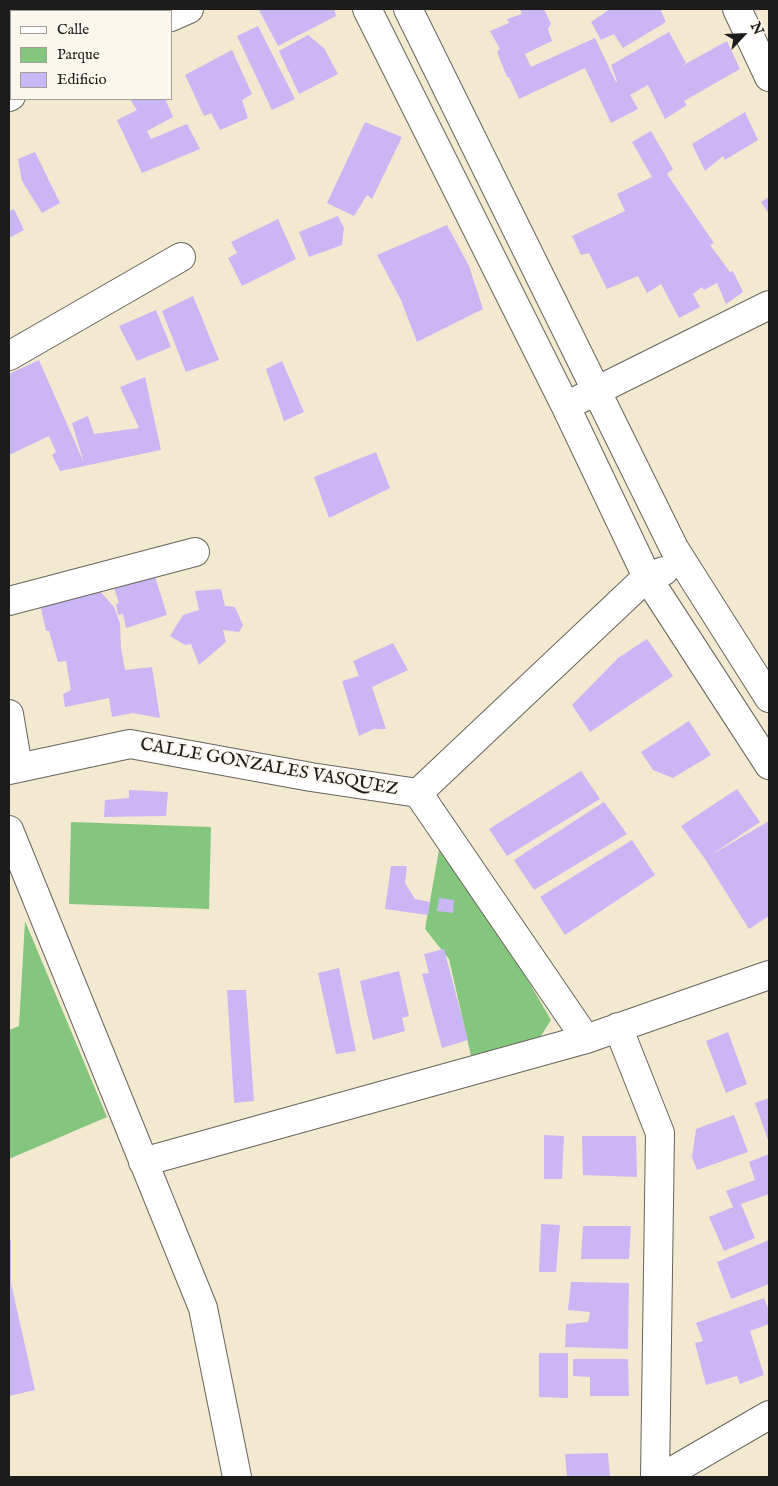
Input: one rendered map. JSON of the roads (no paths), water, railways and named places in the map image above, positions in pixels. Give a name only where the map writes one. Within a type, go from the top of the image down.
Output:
[{"type":"street","points":[[172,17],[189,9]]},
{"type":"street","points":[[366,9],[566,407],[647,577],[769,764]]},
{"type":"street","points":[[408,9],[674,548],[769,698]]},
{"type":"street","points":[[737,9],[769,77]]},
{"type":"street","points":[[9,356],[181,257]]},
{"type":"street","points":[[566,407],[769,305]]},
{"type":"street","points":[[9,601],[195,552]]},
{"type":"street","name":"CALLE GONZALES VASQUEZ","points":[[14,768],[130,744],[311,778],[418,793],[647,577],[684,563]]},
{"type":"street","points":[[9,714],[14,768]]},
{"type":"street","points":[[418,793],[586,1039]]},
{"type":"street","points":[[9,830],[203,1308],[237,1477]]},
{"type":"street","points":[[143,1162],[586,1039],[769,975]]},
{"type":"street","points":[[618,1027],[660,1133],[655,1477]]},
{"type":"street","points":[[662,1477],[769,1415]]}]
